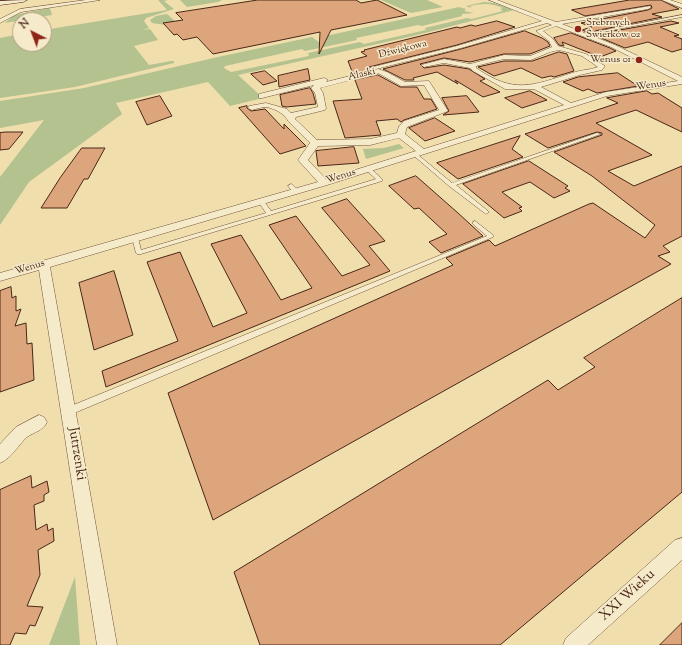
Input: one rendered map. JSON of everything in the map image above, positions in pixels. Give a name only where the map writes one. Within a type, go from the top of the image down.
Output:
[{"type":"street","points":[[0,2],[9,0]]},
{"type":"street","points":[[0,2],[23,0]]},
{"type":"street","points":[[0,21],[20,11],[97,0]]},
{"type":"street","points":[[492,0],[626,52],[682,81]]},
{"type":"street","points":[[667,2],[682,7]]},
{"type":"street","points":[[556,48],[551,40],[539,31],[552,24],[648,7]]},
{"type":"street","points":[[674,10],[682,7]]},
{"type":"street","name":"Dźwiękowa","points":[[262,96],[552,24]]},
{"type":"street","points":[[424,65],[444,61],[473,67],[475,70],[498,83],[517,88],[535,87],[602,67],[584,55],[568,49],[556,48],[530,58],[501,57],[477,63],[473,67]]},
{"type":"street","name":"Alaski","points":[[291,117],[322,108],[320,93],[315,88],[318,86],[381,71],[404,84],[426,84],[444,111],[408,123],[403,126],[401,135]]},
{"type":"street","name":"Wenus","points":[[0,277],[261,201],[293,189],[324,183],[616,91],[682,81]]},
{"type":"street","points":[[535,87],[570,105]]},
{"type":"street","points":[[510,93],[517,88]]},
{"type":"street","points":[[252,108],[266,105],[284,111],[315,143],[370,142],[401,135],[419,153]]},
{"type":"street","points":[[315,143],[303,160],[324,183]]},
{"type":"street","name":"Jutrzenki","points":[[44,264],[107,645]]},
{"type":"street","points":[[0,455],[22,432],[39,422]]},
{"type":"street","name":"XXI Wieku","points":[[573,645],[682,547]]},
{"type":"lane","points":[[597,32],[682,16]]},
{"type":"lane","points":[[451,185],[599,134]]},
{"type":"lane","points":[[419,153],[451,185],[486,212]]},
{"type":"lane","points":[[135,238],[139,253],[380,180],[368,169]]},
{"type":"lane","points":[[261,201],[270,214]]},
{"type":"lane","points":[[69,411],[491,236],[475,223]]},
{"type":"green space","points":[[158,0],[168,0],[164,1],[174,9],[146,18],[144,21],[149,28],[143,30],[150,29],[158,40],[134,46],[149,65],[171,61],[174,61],[174,63],[75,87],[0,98],[0,38],[12,36],[12,52],[52,52],[52,29],[167,10]]},
{"type":"green space","points":[[180,0],[222,0],[187,7]]},
{"type":"green space","points":[[381,0],[427,0],[443,7],[411,13]]},
{"type":"green space","points":[[484,2],[494,3],[514,10],[413,36],[238,75],[263,98],[230,106],[208,82],[116,103],[122,114],[29,182],[0,225],[0,177],[44,120],[0,128],[0,101],[84,88],[312,37],[320,43],[327,41],[321,37],[459,7],[466,9],[464,11],[474,13],[462,14],[462,16],[422,26],[418,25],[356,38],[357,40],[305,51],[302,49],[225,66],[224,68],[231,72],[309,56],[308,53],[360,42],[364,44],[426,30],[425,28],[467,18],[472,19],[503,11],[500,9],[503,8],[491,4],[470,6],[471,8],[466,6]]},
{"type":"green space","points":[[50,8],[51,12],[29,12]]},
{"type":"green space","points":[[167,14],[176,22],[162,23],[166,25],[152,23],[150,20],[156,16]]},
{"type":"green space","points":[[12,17],[12,22],[5,23]]},
{"type":"green space","points":[[399,144],[404,148],[366,159],[363,149],[384,148]]},
{"type":"green space","points":[[75,577],[80,645],[49,645]]},
{"type":"building","points":[[258,0],[356,0],[361,3],[377,0],[407,15],[331,30],[319,54],[320,32],[213,54],[197,37],[183,40],[177,34],[174,35],[163,23],[183,20],[176,13]]},
{"type":"building","points":[[630,0],[661,0],[679,9],[652,14],[662,17],[595,31],[594,33],[597,34],[671,21],[679,23],[660,27],[679,35],[674,36],[682,39],[682,49],[672,52],[648,42],[625,48],[582,30],[592,27],[581,23],[648,10],[652,8],[651,5],[585,16],[572,10]]},
{"type":"building","points":[[497,21],[515,27],[457,45],[369,67],[369,70],[353,74],[348,61],[367,56],[361,52],[365,51],[364,50],[457,27],[460,28],[471,25],[475,26]]},
{"type":"building","points":[[525,31],[542,38],[548,42],[550,46],[530,54],[504,54],[470,62],[444,58],[420,64],[424,68],[444,65],[469,69],[485,79],[480,81],[500,92],[483,97],[455,80],[458,84],[437,72],[413,78],[414,80],[405,80],[383,69],[461,49]]},
{"type":"building","points":[[571,33],[616,51],[600,57],[562,42],[564,46],[559,45],[554,38]]},
{"type":"building","points":[[559,52],[567,54],[574,71],[554,77],[551,76],[542,78],[521,68],[494,76],[478,67],[504,61],[532,61]]},
{"type":"building","points":[[308,69],[310,80],[279,87],[278,76]]},
{"type":"building","points":[[265,71],[277,81],[263,85],[251,74]]},
{"type":"building","points":[[618,73],[638,86],[597,93],[588,89],[583,91],[563,82],[578,77]]},
{"type":"building","points":[[378,75],[400,87],[417,87],[424,99],[431,99],[437,109],[401,122],[397,119],[376,121],[381,135],[345,138],[333,101],[362,99],[355,80]]},
{"type":"building","points":[[310,88],[316,104],[286,107],[282,106],[280,95]]},
{"type":"building","points":[[530,91],[547,100],[522,108],[505,98]]},
{"type":"building","points":[[647,91],[652,94],[658,93],[682,108],[682,132],[636,110],[596,123],[652,155],[608,171],[634,186],[682,166],[682,236],[663,246],[670,252],[658,256],[671,264],[213,520],[168,393],[453,265],[446,258],[489,240],[495,246],[589,204],[593,203],[645,238],[655,225],[592,176],[554,152],[602,135],[602,133],[597,132],[548,148],[525,134],[618,103],[607,98]]},
{"type":"building","points":[[160,96],[172,116],[147,125],[136,102]]},
{"type":"building","points":[[467,96],[479,112],[443,115],[449,111],[442,98]]},
{"type":"building","points":[[247,106],[247,108],[251,111],[265,109],[284,129],[284,124],[306,146],[280,154],[239,108]]},
{"type":"building","points":[[435,118],[455,131],[425,141],[409,128]]},
{"type":"building","points":[[23,132],[9,149],[0,150],[0,133]]},
{"type":"building","points":[[520,136],[512,149],[523,157],[458,179],[437,163]]},
{"type":"building","points":[[354,147],[359,163],[318,166],[316,151]]},
{"type":"building","points":[[82,148],[105,148],[88,179],[84,179],[67,208],[41,208],[60,178]]},
{"type":"building","points":[[529,161],[568,186],[565,188],[570,191],[554,198],[530,182],[502,192],[522,207],[519,208],[522,211],[504,218],[463,184]]},
{"type":"building","points":[[416,176],[483,236],[441,253],[429,242],[447,234],[419,208],[414,209],[389,186]]},
{"type":"building","points":[[347,199],[385,241],[369,246],[390,271],[106,387],[102,371],[178,341],[147,262],[180,252],[213,327],[247,313],[211,244],[241,235],[281,300],[312,288],[269,225],[296,216],[342,276],[370,265],[322,208]]},
{"type":"building","points":[[114,271],[133,335],[94,350],[79,283]]},
{"type":"building","points":[[11,287],[12,298],[16,296],[16,311],[21,309],[15,326],[26,323],[27,344],[32,343],[34,380],[0,392],[0,291]]},
{"type":"building","points":[[682,298],[682,492],[500,645],[260,645],[234,572],[548,380],[558,390],[595,367],[584,358]]},
{"type":"building","points":[[31,476],[32,488],[47,481],[49,492],[44,495],[44,501],[34,505],[36,530],[47,524],[48,531],[53,528],[54,541],[38,550],[40,575],[27,606],[43,607],[35,626],[30,625],[26,634],[15,633],[10,645],[0,645],[0,490]]},
{"type":"building","points":[[682,623],[682,645],[660,645]]},
{"type":"place","name":"Srebrnych Świerków 02","points":[[578,29]]},
{"type":"place","name":"Wenus 01","points":[[639,60]]}]
